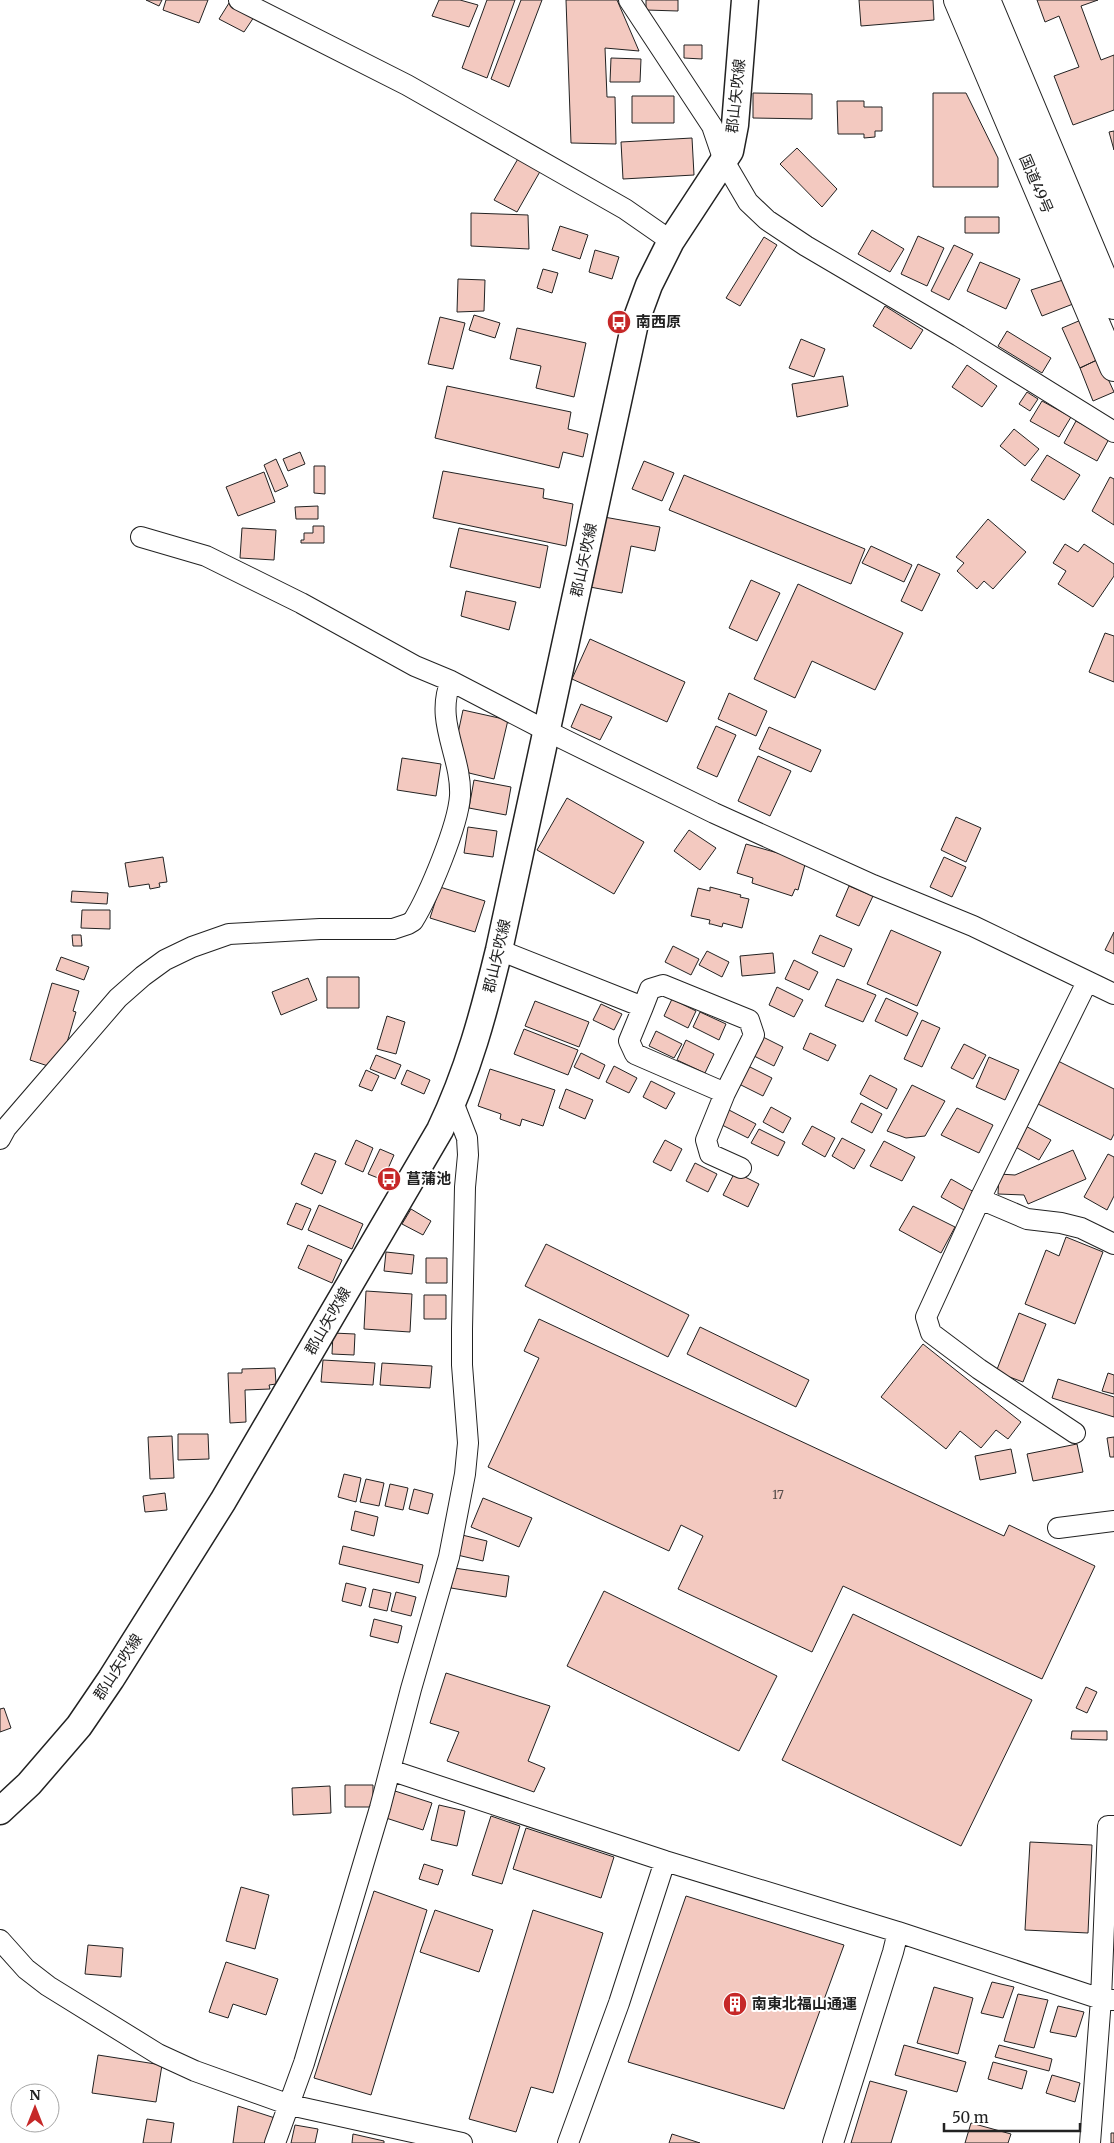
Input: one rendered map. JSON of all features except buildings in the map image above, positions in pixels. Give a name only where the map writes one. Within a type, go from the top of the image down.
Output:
[{"type":"highway","name":"国道49号","points":[[958,0],[1114,367]]},
{"type":"highway","name":"国道49号","points":[[986,0],[1114,305]]},
{"type":"main road","name":"郡山矢吹線","points":[[0,1811],[29,1784],[79,1726],[111,1679],[223,1500],[417,1170],[453,1102],[475,1042],[499,950],[523,831],[547,731],[635,323],[649,285],[671,241],[730,151],[735,125],[745,0]]},
{"type":"street","points":[[239,0],[407,85],[625,208],[671,241]]},
{"type":"street","points":[[629,0],[712,126],[724,161],[748,202],[766,220],[1114,432]]},
{"type":"street","points":[[141,537],[206,556],[301,603],[415,666],[451,681],[547,731],[784,846],[973,926],[1114,994]]},
{"type":"street","points":[[0,1139],[6,1128],[118,998],[165,960],[192,946],[229,934],[320,929],[393,929],[413,921],[430,887],[454,826],[460,797],[457,764],[446,724],[446,692],[451,681]]},
{"type":"street","points":[[499,950],[642,1007]]},
{"type":"street","points":[[1075,1433],[979,1369],[931,1333],[926,1317],[980,1199],[1087,982]]},
{"type":"street","points":[[725,1094],[635,1054],[629,1041],[650,989],[663,985],[749,1020],[754,1035],[725,1094],[706,1140],[710,1154],[741,1168]]},
{"type":"street","points":[[275,2143],[310,2044],[390,1770],[449,1557],[465,1474],[468,1443],[462,1365],[462,1329],[465,1188],[468,1155],[467,1138],[453,1102]]},
{"type":"street","points":[[980,1199],[1026,1219],[1061,1223],[1081,1228],[1114,1244]]},
{"type":"street","points":[[1058,1528],[1114,1521]]},
{"type":"street","points":[[390,1770],[664,1861],[898,1932],[1108,2000]]},
{"type":"street","points":[[1090,2143],[1108,2000],[1108,1826],[1114,1826]]},
{"type":"street","points":[[568,2143],[619,2003],[664,1861]]},
{"type":"street","points":[[833,2143],[898,1932]]},
{"type":"street","points":[[0,1940],[26,1969],[48,1986],[158,2054],[195,2071],[290,2105],[462,2143]]},
{"type":"place","name":"南西原","points":[[619,322]]},
{"type":"place","name":"菖蒲池","points":[[389,1179]]},
{"type":"place","name":"南東北福山通運","points":[[735,2004]]}]
